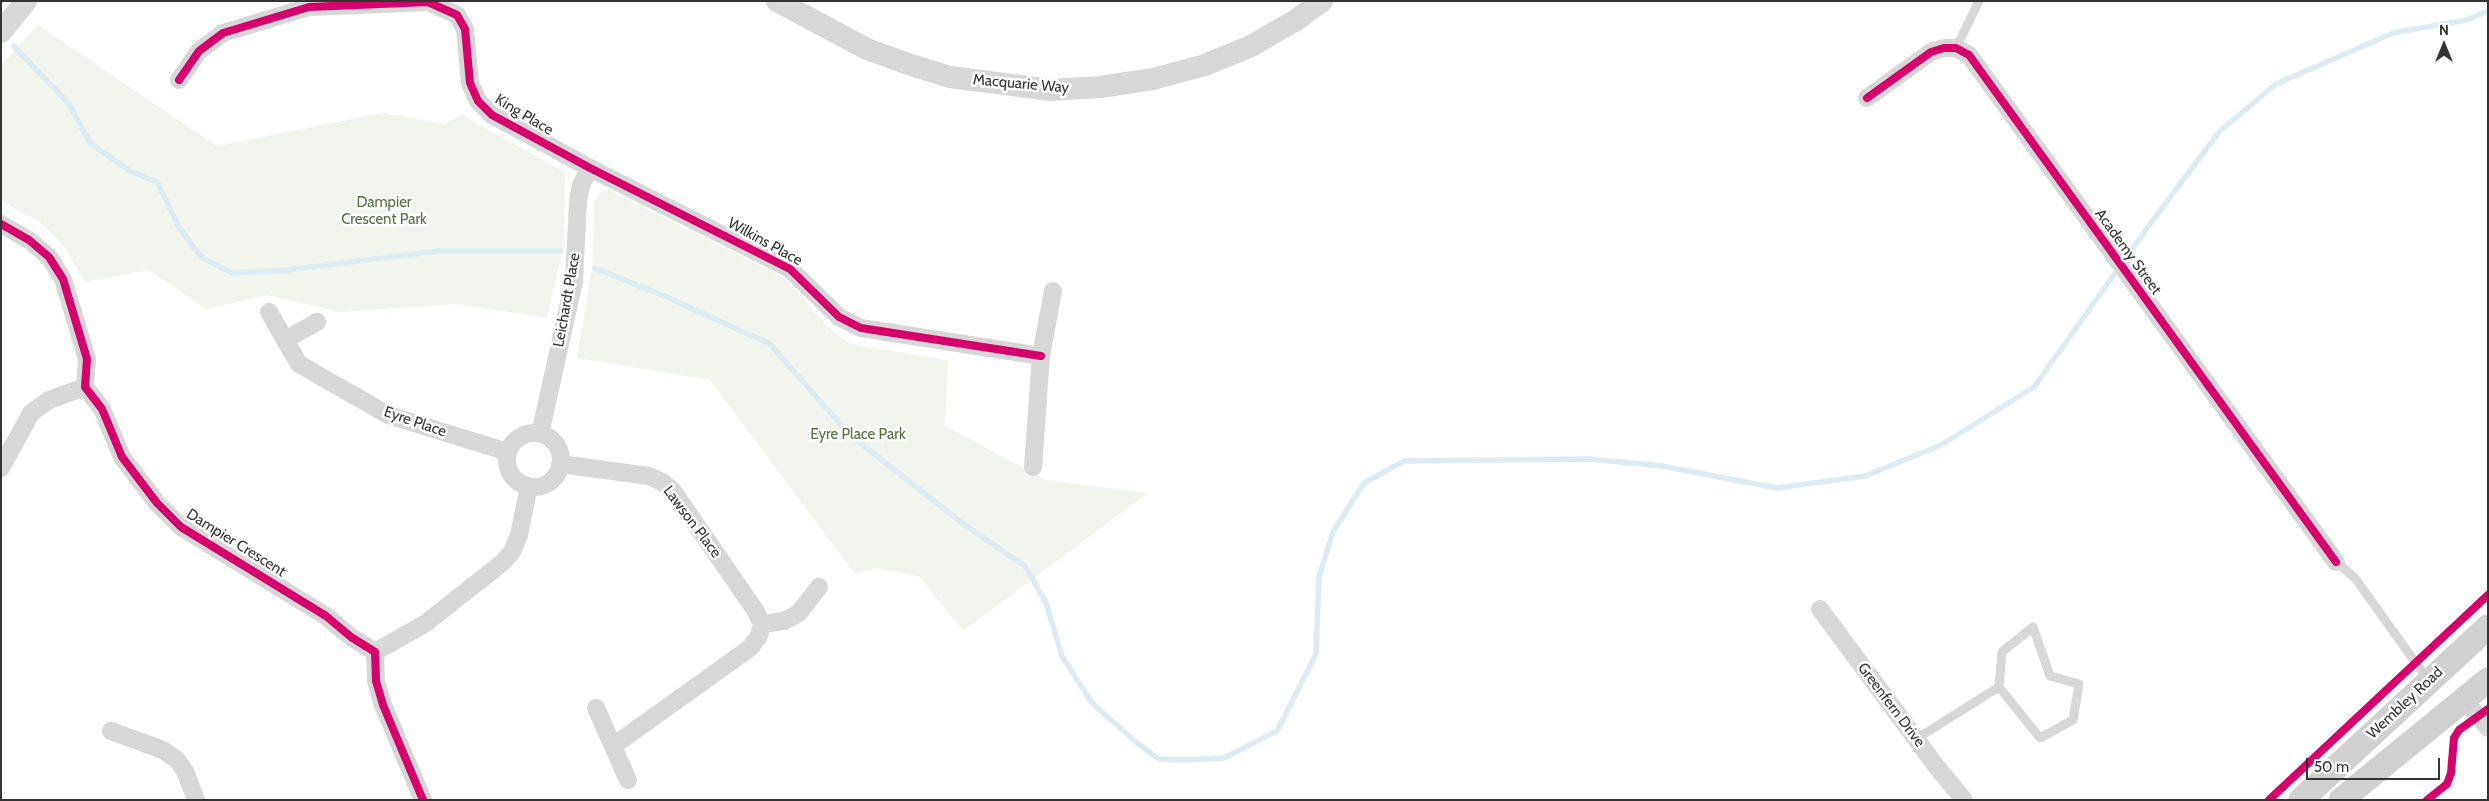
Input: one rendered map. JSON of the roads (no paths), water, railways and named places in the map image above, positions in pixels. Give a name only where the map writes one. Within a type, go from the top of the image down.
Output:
[{"type":"main road","name":"Wembley Road","points":[[2301,800],[2488,627]]},
{"type":"main road","name":"Wembley Road","points":[[2341,800],[2488,680]]},
{"type":"street","points":[[1,32],[26,1]]},
{"type":"street","name":"Macquarie Way","points":[[777,1],[867,48],[911,65],[950,77],[1051,90],[1100,87],[1153,79],[1205,65],[1251,46],[1296,20],[1322,1]]},
{"type":"street","name":"King Place","points":[[179,80],[199,51],[223,32],[309,7],[428,2],[458,15],[464,29],[470,83],[478,101],[492,115],[590,168]]},
{"type":"street","points":[[1867,98],[1931,52],[1944,48],[1956,48]]},
{"type":"street","name":"Academy Street","points":[[1956,48],[1969,55],[2336,562]]},
{"type":"street","name":"Wilkins Place","points":[[590,168],[790,269],[839,317],[861,328],[1041,356]]},
{"type":"street","name":"Leichardt Place","points":[[540,434],[574,281],[578,201],[581,185],[590,168]]},
{"type":"street","points":[[1,224],[29,240],[49,257],[63,279],[87,359],[85,387],[49,400],[31,413],[1,468]]},
{"type":"street","points":[[1033,468],[1041,356],[1053,291]]},
{"type":"street","name":"Eyre Place","points":[[270,312],[299,364],[388,415],[508,452]]},
{"type":"street","points":[[285,340],[317,322]]},
{"type":"street","name":"Dampier Crescent","points":[[85,387],[102,409],[122,456],[136,478],[181,527],[326,616],[374,652]]},
{"type":"street","points":[[540,434],[553,442],[560,456],[560,464],[552,479],[546,484],[529,486],[520,483],[508,470],[508,452],[511,445],[524,435],[540,434]]},
{"type":"street","name":"Lawson Place","points":[[560,464],[649,476],[662,482],[673,491],[755,610],[762,624]]},
{"type":"street","points":[[423,800],[381,697],[376,681],[374,652],[426,623],[502,563],[512,552],[519,535],[529,486]]},
{"type":"street","points":[[613,746],[750,648],[759,636],[762,624],[784,621],[799,613],[819,587]]},
{"type":"street","name":"Greenfern Drive","points":[[1820,609],[1916,739],[1964,800]]},
{"type":"street","points":[[2464,700],[2488,728]]},
{"type":"street","points":[[596,708],[628,780]]},
{"type":"street","points":[[111,731],[163,750],[176,760],[185,771],[196,800]]},
{"type":"lane","points":[[1956,48],[1979,1]]},
{"type":"lane","points":[[2336,562],[2355,578],[2429,681]]},
{"type":"lane","points":[[2033,626],[2050,676],[2079,684],[2073,720],[2040,738],[1999,687],[2002,652],[2033,626]]},
{"type":"lane","points":[[1916,739],[1999,687]]},
{"type":"waterway","points":[[595,268],[669,298],[770,344],[849,434],[966,526],[1025,566],[1046,603],[1062,656],[1092,703],[1137,743],[1159,759],[1224,758],[1277,731],[1316,654],[1319,577],[1333,532],[1364,483],[1404,461],[1589,459],[1662,466],[1777,488],[1865,476],[1941,445],[2034,387],[2153,220],[2220,131],[2276,84],[2393,33],[2467,20],[2488,11]]},
{"type":"waterway","points":[[14,46],[69,104],[90,143],[130,171],[157,182],[179,227],[201,257],[232,273],[287,270],[437,251],[561,251]]},
{"type":"park label","name":"Dampier Crescent Park","points":[[384,212]]},
{"type":"park label","name":"Eyre Place Park","points":[[858,435]]}]
